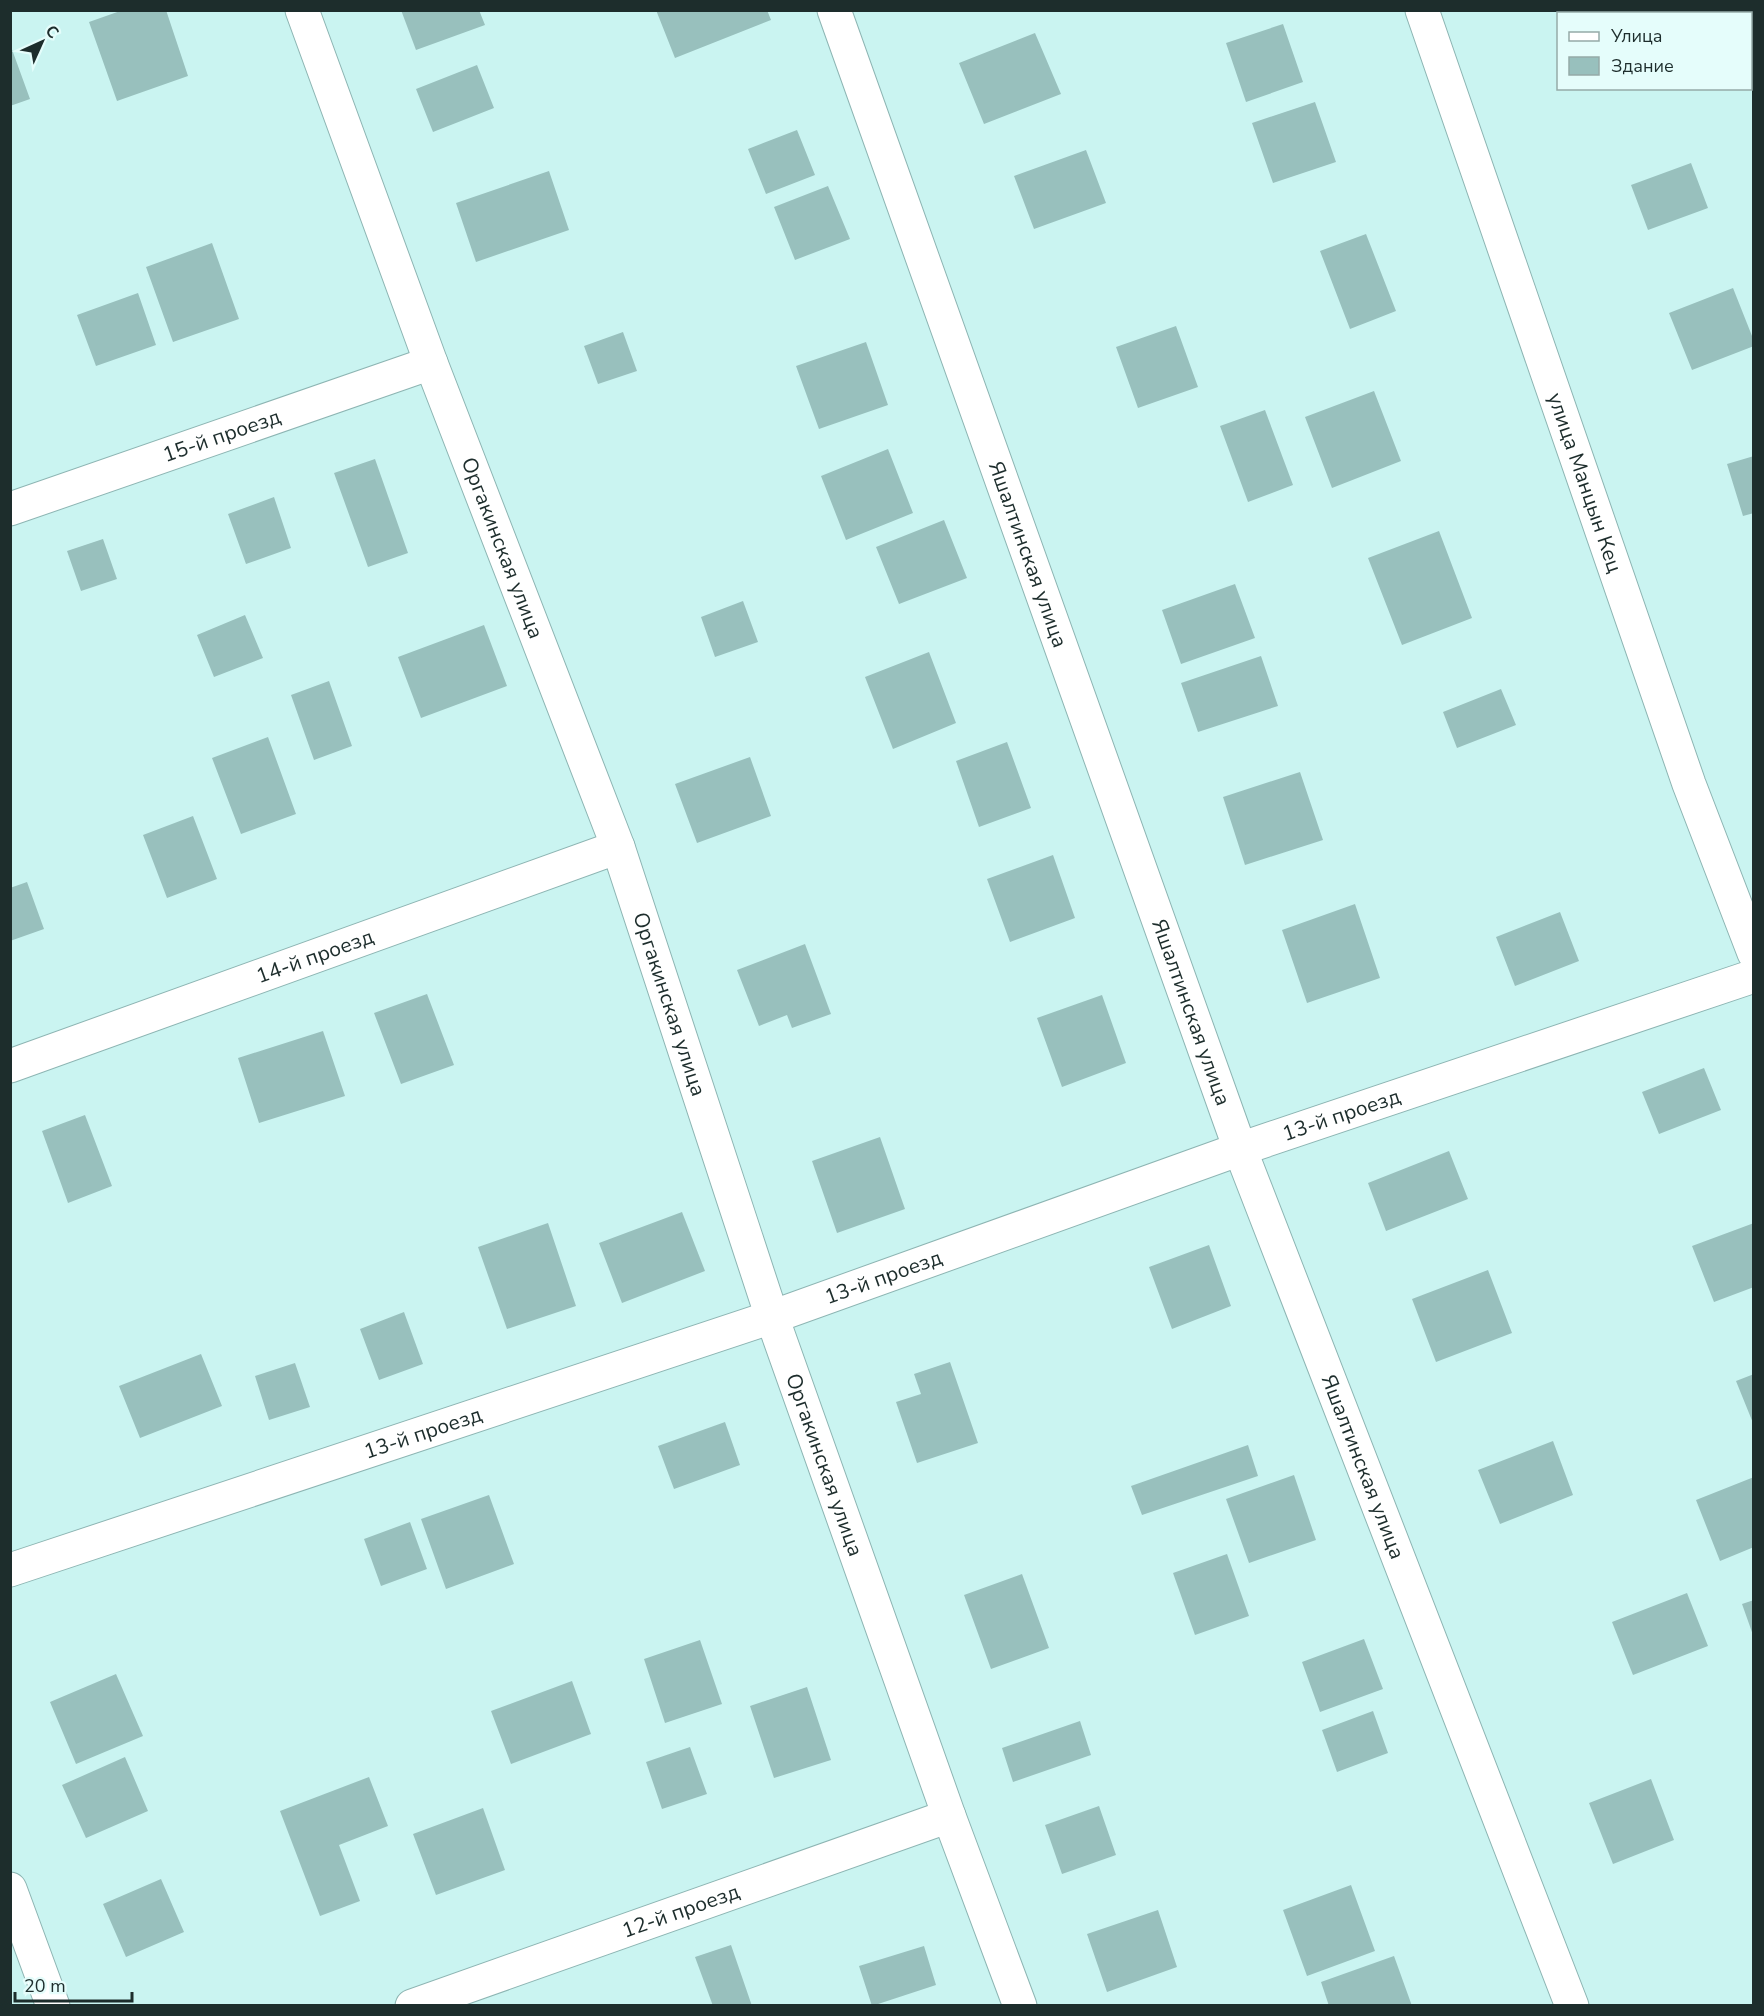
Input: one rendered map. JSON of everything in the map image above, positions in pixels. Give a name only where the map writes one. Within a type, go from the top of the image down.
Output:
[{"type":"street","name":"Оргакинская улица","points":[[302,10],[430,363],[618,847],[772,1317],[949,1816],[1020,2006]]},
{"type":"street","name":"Яшалтинская улица","points":[[834,10],[1240,1149],[1572,2006]]},
{"type":"street","name":"улица Манцын Кец","points":[[1422,10],[1689,784],[1754,953]]},
{"type":"street","name":"15-й проезд","points":[[10,509],[430,363]]},
{"type":"street","name":"14-й проезд","points":[[10,1066],[618,847]]},
{"type":"street","name":"13-й проезд","points":[[10,1570],[772,1317],[1240,1149],[1754,976]]},
{"type":"street","name":"12-й проезд","points":[[412,2006],[949,1816]]},
{"type":"street","points":[[10,1889],[53,2006]]},
{"type":"building","points":[[123,10],[166,10],[188,76],[117,101],[89,22]]},
{"type":"building","points":[[401,10],[479,10],[485,25],[416,50]]},
{"type":"building","points":[[656,10],[767,10],[771,20],[675,58]]},
{"type":"building","points":[[1564,10],[1637,10],[1638,12],[1564,12]]},
{"type":"building","points":[[1283,24],[1303,82],[1246,102],[1226,43]]},
{"type":"building","points":[[1035,33],[1061,94],[984,124],[959,63]]},
{"type":"building","points":[[10,44],[30,99],[10,106]]},
{"type":"building","points":[[477,65],[494,108],[433,132],[416,89]]},
{"type":"building","points":[[1315,102],[1336,162],[1273,183],[1252,123]]},
{"type":"building","points":[[797,130],[815,175],[766,194],[748,149]]},
{"type":"building","points":[[1086,150],[1106,203],[1034,229],[1014,176]]},
{"type":"building","points":[[1691,163],[1708,208],[1648,230],[1631,185]]},
{"type":"building","points":[[549,171],[569,230],[476,262],[456,203]]},
{"type":"building","points":[[828,186],[850,239],[795,260],[774,207]]},
{"type":"building","points":[[1366,234],[1396,311],[1350,329],[1320,251]]},
{"type":"building","points":[[212,243],[239,319],[173,342],[146,267]]},
{"type":"building","points":[[1733,288],[1754,346],[1692,370],[1669,313]]},
{"type":"building","points":[[138,293],[156,345],[96,366],[77,315]]},
{"type":"building","points":[[1176,326],[1198,387],[1138,408],[1116,347]]},
{"type":"building","points":[[623,332],[637,371],[598,384],[584,346]]},
{"type":"building","points":[[866,342],[888,405],[819,429],[796,366]]},
{"type":"building","points":[[1374,391],[1401,461],[1332,488],[1305,417]]},
{"type":"building","points":[[1265,410],[1293,485],[1248,502],[1220,426]]},
{"type":"building","points":[[888,449],[913,513],[846,540],[821,476]]},
{"type":"building","points":[[1754,456],[1754,513],[1743,516],[1727,464]]},
{"type":"building","points":[[375,459],[408,553],[368,567],[334,473]]},
{"type":"building","points":[[274,497],[291,548],[246,564],[228,514]]},
{"type":"building","points":[[944,520],[967,578],[899,604],[876,547]]},
{"type":"building","points":[[1439,531],[1472,618],[1402,645],[1368,558]]},
{"type":"building","points":[[103,539],[117,579],[81,591],[67,551]]},
{"type":"building","points":[[1235,584],[1255,638],[1181,664],[1162,610]]},
{"type":"building","points":[[743,601],[758,642],[715,657],[701,617]]},
{"type":"building","points":[[245,615],[263,658],[214,677],[197,635]]},
{"type":"building","points":[[484,625],[507,686],[421,718],[398,657]]},
{"type":"building","points":[[929,652],[956,723],[893,749],[865,677]]},
{"type":"building","points":[[1261,656],[1278,706],[1198,732],[1181,683]]},
{"type":"building","points":[[329,681],[352,746],[314,760],[291,695]]},
{"type":"building","points":[[1501,689],[1516,725],[1457,748],[1443,712]]},
{"type":"building","points":[[268,737],[296,814],[241,834],[212,758]]},
{"type":"building","points":[[1007,742],[1031,808],[979,827],[956,761]]},
{"type":"building","points":[[750,757],[771,816],[697,843],[675,784]]},
{"type":"building","points":[[1300,772],[1323,840],[1245,865],[1223,797]]},
{"type":"building","points":[[193,816],[217,879],[167,898],[143,835]]},
{"type":"building","points":[[1053,855],[1075,918],[1010,942],[987,879]]},
{"type":"building","points":[[27,882],[44,929],[10,941],[10,888]]},
{"type":"building","points":[[1355,904],[1380,978],[1307,1003],[1282,930]]},
{"type":"building","points":[[1560,912],[1579,961],[1515,986],[1496,937]]},
{"type":"building","points":[[805,944],[831,1014],[792,1028],[787,1015],[759,1026],[737,970]]},
{"type":"building","points":[[427,994],[454,1065],[401,1084],[374,1013]]},
{"type":"building","points":[[1102,995],[1126,1063],[1062,1087],[1037,1018]]},
{"type":"building","points":[[323,1031],[345,1096],[259,1123],[238,1058]]},
{"type":"building","points":[[1704,1068],[1721,1110],[1659,1134],[1642,1092]]},
{"type":"building","points":[[85,1115],[112,1186],[68,1203],[42,1131]]},
{"type":"building","points":[[880,1137],[905,1209],[837,1233],[812,1161]]},
{"type":"building","points":[[1449,1151],[1468,1199],[1386,1231],[1368,1183]]},
{"type":"building","points":[[682,1212],[705,1271],[622,1303],[599,1243]]},
{"type":"building","points":[[548,1223],[576,1306],[507,1329],[478,1247]]},
{"type":"building","points":[[1754,1223],[1754,1287],[1714,1302],[1692,1246]]},
{"type":"building","points":[[1209,1245],[1231,1306],[1172,1329],[1149,1267]]},
{"type":"building","points":[[1488,1270],[1512,1333],[1436,1362],[1412,1299]]},
{"type":"building","points":[[404,1312],[423,1364],[379,1380],[360,1329]]},
{"type":"building","points":[[201,1354],[222,1406],[140,1438],[119,1386]]},
{"type":"building","points":[[950,1362],[978,1443],[917,1463],[896,1402],[921,1394],[914,1374]]},
{"type":"building","points":[[295,1363],[310,1407],[269,1420],[255,1376]]},
{"type":"building","points":[[1754,1374],[1754,1423],[1753,1423],[1736,1381]]},
{"type":"building","points":[[725,1422],[740,1465],[674,1489],[658,1446]]},
{"type":"building","points":[[1553,1441],[1573,1495],[1500,1524],[1478,1470]]},
{"type":"building","points":[[1248,1445],[1258,1476],[1142,1515],[1131,1486]]},
{"type":"building","points":[[1294,1475],[1316,1540],[1249,1563],[1226,1499]]},
{"type":"building","points":[[1754,1477],[1754,1547],[1720,1561],[1696,1500]]},
{"type":"building","points":[[489,1495],[514,1564],[446,1589],[421,1519]]},
{"type":"building","points":[[410,1522],[427,1569],[381,1586],[364,1539]]},
{"type":"building","points":[[1227,1554],[1249,1616],[1195,1635],[1173,1573]]},
{"type":"building","points":[[1022,1574],[1049,1648],[991,1669],[964,1595]]},
{"type":"building","points":[[1687,1593],[1708,1646],[1633,1675],[1612,1622]]},
{"type":"building","points":[[1754,1600],[1754,1635],[1753,1635],[1742,1604]]},
{"type":"building","points":[[1364,1639],[1383,1689],[1320,1712],[1302,1662]]},
{"type":"building","points":[[700,1640],[722,1704],[665,1723],[644,1659]]},
{"type":"building","points":[[116,1674],[143,1736],[76,1764],[50,1702]]},
{"type":"building","points":[[572,1681],[591,1734],[511,1764],[491,1711]]},
{"type":"building","points":[[807,1687],[831,1760],[774,1778],[750,1706]]},
{"type":"building","points":[[1373,1711],[1388,1753],[1337,1772],[1322,1730]]},
{"type":"building","points":[[1080,1721],[1091,1755],[1013,1782],[1002,1748]]},
{"type":"building","points":[[690,1747],[707,1794],[662,1809],[646,1762]]},
{"type":"building","points":[[125,1757],[148,1811],[86,1838],[62,1785]]},
{"type":"building","points":[[369,1777],[388,1826],[339,1845],[360,1901],[320,1916],[280,1811]]},
{"type":"building","points":[[1651,1779],[1674,1840],[1613,1864],[1589,1803]]},
{"type":"building","points":[[1099,1806],[1116,1855],[1062,1874],[1045,1825]]},
{"type":"building","points":[[483,1808],[505,1870],[436,1895],[413,1834]]},
{"type":"building","points":[[161,1879],[184,1932],[126,1957],[103,1904]]},
{"type":"building","points":[[1351,1885],[1375,1951],[1307,1976],[1283,1910]]},
{"type":"building","points":[[1158,1910],[1177,1967],[1107,1992],[1087,1934]]},
{"type":"building","points":[[731,1945],[752,2006],[713,2006],[695,1957]]},
{"type":"building","points":[[924,1946],[936,1985],[872,2006],[859,1966]]},
{"type":"building","points":[[1394,1956],[1412,2006],[1329,2006],[1321,1982]]}]
